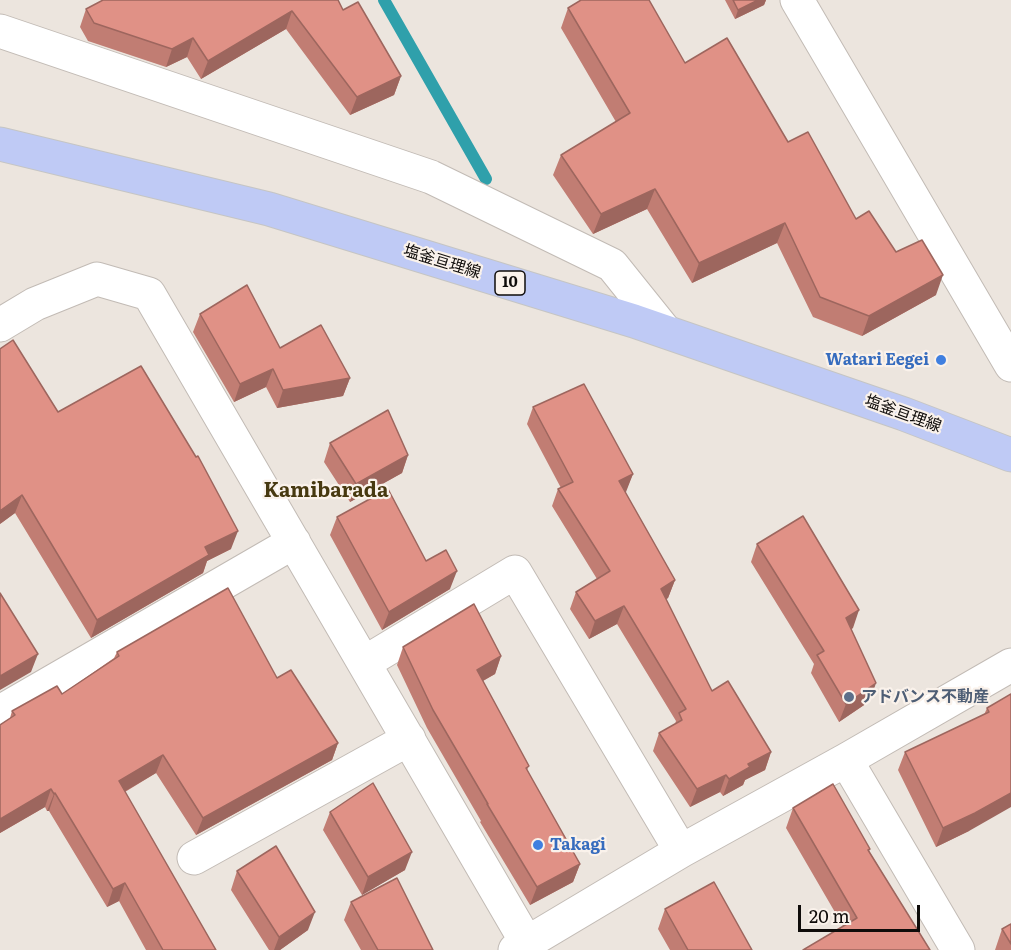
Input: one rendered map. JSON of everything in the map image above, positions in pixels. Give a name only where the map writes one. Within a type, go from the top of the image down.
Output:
[{"type":"main road","name":"塩釜亘理線","points":[[0,144],[268,209],[665,331],[904,414],[1011,455]]},
{"type":"street","points":[[797,0],[1011,365]]},
{"type":"street","points":[[0,31],[431,177],[612,265],[665,331]]},
{"type":"street","points":[[0,325],[35,304],[97,279],[149,294],[409,739],[524,948],[681,851],[846,760],[1011,664]]},
{"type":"street","points":[[0,712],[294,542]]},
{"type":"street","points":[[364,663],[515,572],[681,851]]},
{"type":"street","points":[[194,858],[409,739]]},
{"type":"street","points":[[846,760],[958,950]]},
{"type":"building","points":[[103,0],[338,0],[343,10],[358,2],[401,76],[357,97],[292,11],[208,61],[193,38],[172,49],[94,23],[86,9]]},
{"type":"building","points":[[581,0],[649,0],[685,63],[727,38],[788,142],[808,132],[856,219],[869,211],[896,252],[922,240],[943,275],[869,316],[820,297],[785,223],[699,263],[655,189],[601,214],[561,155],[630,113],[568,8]]},
{"type":"building","points":[[733,0],[758,0],[738,10]]},
{"type":"building","points":[[247,285],[280,348],[321,325],[350,378],[283,390],[273,369],[240,384],[200,314]]},
{"type":"building","points":[[13,340],[58,412],[141,366],[196,457],[198,456],[238,531],[205,547],[209,555],[97,620],[22,495],[0,511],[0,349]]},
{"type":"building","points":[[584,384],[633,474],[619,481],[675,580],[661,589],[712,691],[728,681],[771,752],[748,764],[750,767],[729,779],[726,775],[697,789],[659,733],[682,720],[679,713],[686,709],[624,606],[595,621],[576,592],[610,571],[558,489],[573,482],[533,407]]},
{"type":"building","points":[[388,410],[408,455],[356,484],[330,443]]},
{"type":"building","points":[[388,489],[426,561],[446,550],[457,571],[389,612],[337,517]]},
{"type":"building","points":[[803,516],[859,610],[846,618],[876,683],[846,704],[817,655],[824,651],[757,544]]},
{"type":"building","points":[[228,588],[277,678],[291,670],[338,743],[203,818],[163,755],[119,781],[216,950],[163,950],[125,883],[113,889],[51,789],[0,819],[0,725],[15,715],[12,711],[57,686],[62,694],[119,656],[117,652]]},
{"type":"building","points":[[0,593],[38,654],[0,676]]},
{"type":"building","points":[[474,604],[501,656],[477,670],[529,766],[526,768],[580,864],[537,887],[433,710],[403,647]]},
{"type":"building","points":[[1011,694],[1011,793],[943,828],[905,752],[989,712],[987,708]]},
{"type":"building","points":[[373,783],[412,852],[368,877],[330,812]]},
{"type":"building","points":[[833,784],[870,849],[868,850],[930,950],[803,950],[857,918],[793,808]]},
{"type":"building","points":[[276,846],[315,912],[279,937],[237,871]]},
{"type":"building","points":[[397,878],[433,950],[378,950],[351,902]]},
{"type":"building","points":[[714,882],[752,950],[688,950],[665,909]]},
{"type":"building","points":[[1011,924],[1011,944],[1002,929]]},
{"type":"waterway","points":[[384,0],[486,179]]},
{"type":"place","name":"Watari Eegei","points":[[941,360]]},
{"type":"place","name":"アドバンス不動産","points":[[849,697]]},
{"type":"place","name":"Takagi","points":[[538,845]]},
{"type":"district","name":"Kamibarada","points":[[326,491]]}]
